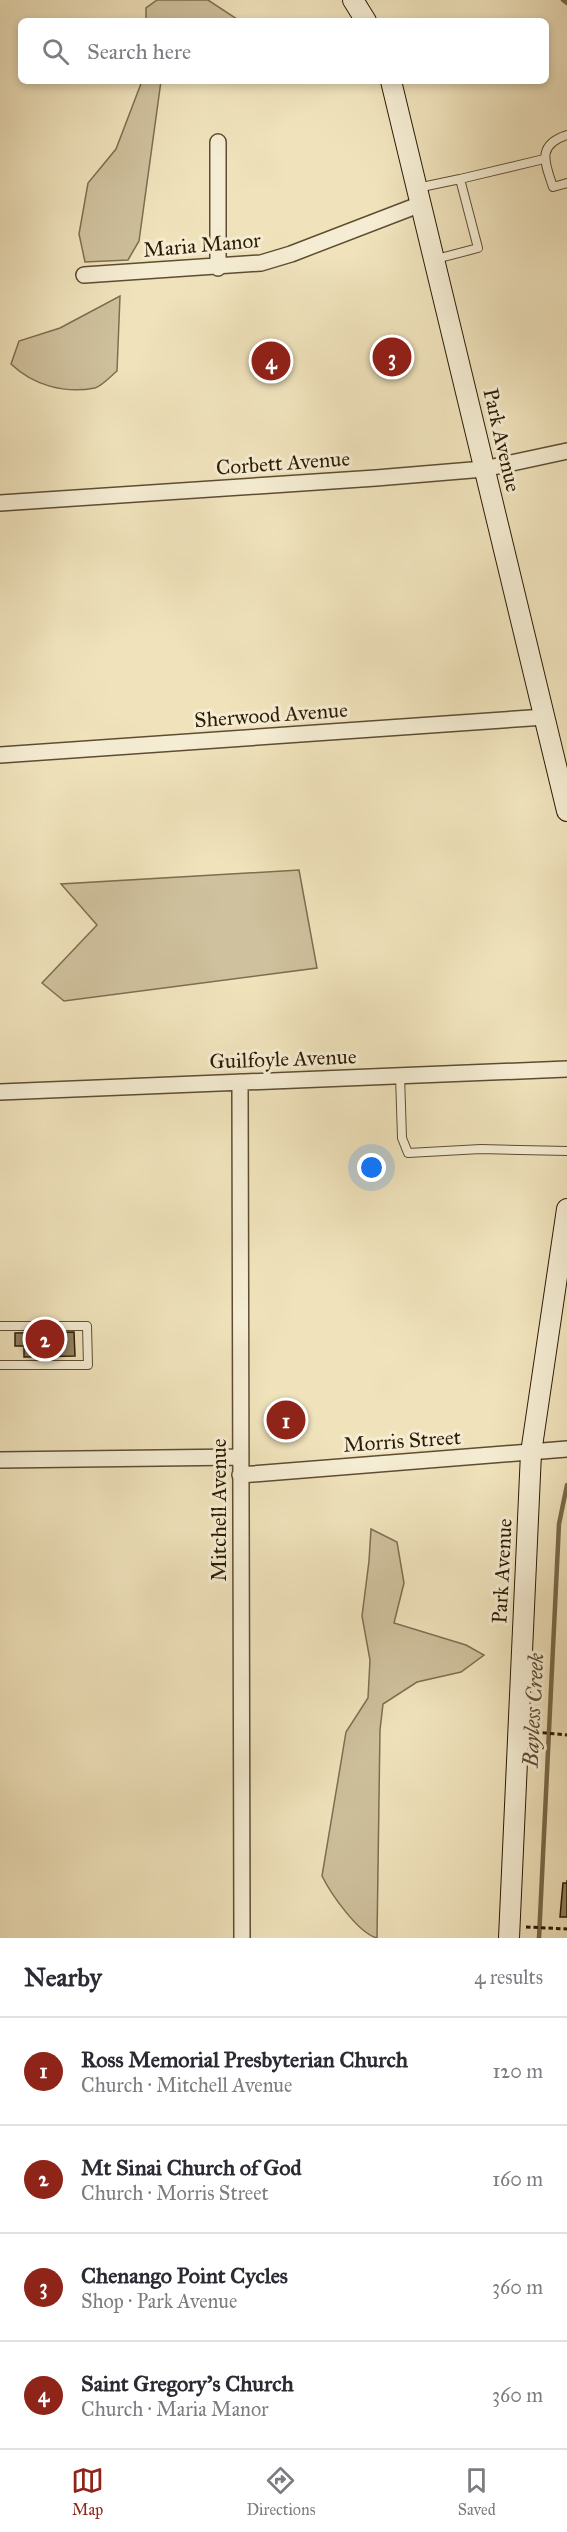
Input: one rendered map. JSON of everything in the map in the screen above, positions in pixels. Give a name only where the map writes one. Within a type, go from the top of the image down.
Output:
[{"type":"street","points":[[352,0],[364,18]]},
{"type":"street","name":"Park Avenue","points":[[392,84],[567,811]]},
{"type":"street","points":[[218,142],[218,268]]},
{"type":"street","name":"Maria Manor","points":[[84,275],[218,268],[261,263],[291,254],[419,196]]},
{"type":"street","name":"Corbett Avenue","points":[[0,503],[484,469],[567,451]]},
{"type":"street","name":"Sherwood Avenue","points":[[0,755],[545,717]]},
{"type":"street","name":"Guilfoyle Avenue","points":[[0,1092],[567,1068]]},
{"type":"street","name":"Mitchell Avenue","points":[[240,1082],[242,1938]]},
{"type":"street","name":"Park Avenue","points":[[509,1938],[531,1453],[567,1209]]},
{"type":"street","name":"Morris Street","points":[[240,1475],[567,1449]]},
{"type":"street","points":[[0,1460],[240,1457]]},
{"type":"lane","points":[[567,135],[555,139],[546,149],[544,159],[552,187],[567,183]]},
{"type":"lane","points":[[419,196],[460,179],[544,159]]},
{"type":"lane","points":[[434,259],[478,248],[460,179]]},
{"type":"lane","points":[[400,1075],[402,1138],[408,1153],[481,1149],[567,1151]]},
{"type":"lane","points":[[0,1326],[87,1326],[88,1365],[0,1365]]},
{"type":"path","points":[[539,1732],[567,1735]]},
{"type":"path","points":[[534,1927],[567,1929]]},
{"type":"shaded area","points":[[157,0],[208,0],[235,18],[146,18],[146,8]]},
{"type":"shaded area","points":[[141,84],[161,84],[139,241],[128,260],[85,262],[79,234],[88,183],[116,149]]},
{"type":"shaded area","points":[[120,296],[117,371],[101,385],[83,390],[61,389],[29,377],[11,364],[19,341],[60,328]]},
{"type":"shaded area","points":[[299,870],[317,968],[64,1001],[42,983],[97,925],[61,884]]},
{"type":"shaded area","points":[[371,1529],[397,1542],[404,1583],[394,1623],[466,1645],[484,1655],[461,1672],[417,1682],[383,1704],[380,1730],[377,1938],[354,1921],[338,1902],[322,1876],[346,1732],[368,1698],[370,1660],[362,1616]]},
{"type":"building","points":[[74,1332],[75,1356],[24,1357],[24,1346],[15,1346],[15,1333]]},
{"type":"building","points":[[563,1883],[567,1883],[567,1917],[560,1917]]},
{"type":"waterway","points":[[563,0],[567,3]]},
{"type":"waterway","name":"Bayless Creek","points":[[539,1938],[559,1524],[567,1485]]},
{"type":"place","name":"Chenango Point Cycles","points":[[392,357]]},
{"type":"place","name":"Saint Gregory's Church","points":[[271,361]]},
{"type":"place","name":"Mt Sinai Church of God","points":[[45,1339]]},
{"type":"place","name":"Ross Memorial Presbyterian Church","points":[[286,1420]]}]
